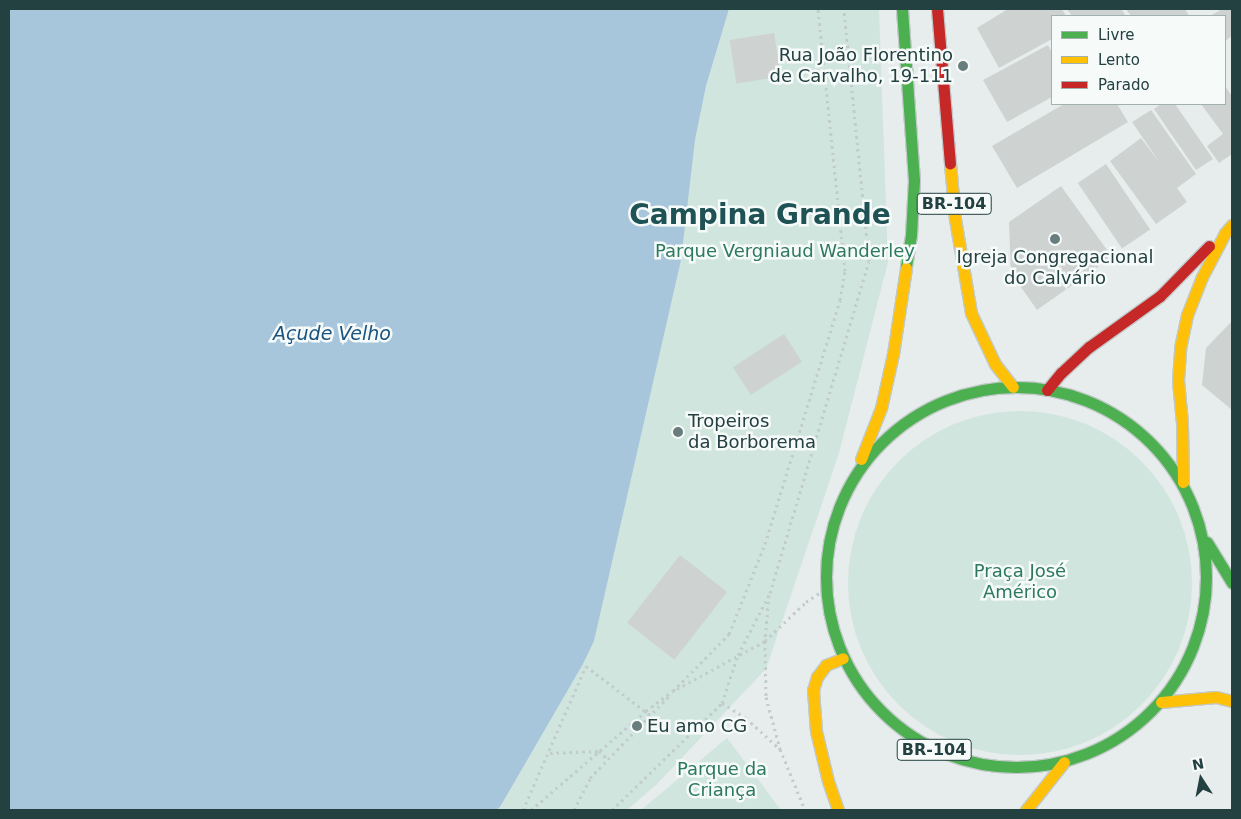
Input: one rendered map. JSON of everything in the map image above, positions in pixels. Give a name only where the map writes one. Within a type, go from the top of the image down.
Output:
[{"type":"main road","name":"BR-104","points":[[856,475],[879,446],[907,422],[932,408],[976,392],[1013,387],[1047,390],[1080,398],[1111,412],[1139,431],[1163,455],[1183,482],[1195,508],[1204,536],[1208,580],[1202,634],[1186,665],[1161,702],[1117,739],[1064,762],[1031,767],[998,767],[965,761],[934,750],[906,733],[880,712],[859,687],[843,658],[831,624],[825,589],[827,549],[838,510],[856,475],[881,408],[893,354],[911,235],[914,180],[902,9]]},
{"type":"main road","name":"BR-104","points":[[937,9],[955,220],[971,313],[995,364],[1013,387]]},
{"type":"main road","points":[[1047,390],[1061,373],[1089,347],[1160,296],[1232,221]]},
{"type":"main road","points":[[1183,482],[1182,423],[1178,380],[1180,348],[1187,315],[1202,277],[1225,234],[1232,225]]},
{"type":"main road","points":[[1204,536],[1232,583]]},
{"type":"main road","points":[[838,810],[828,781],[816,731],[813,690],[817,677],[826,665],[843,658]]},
{"type":"main road","points":[[1161,702],[1216,697],[1232,701]]},
{"type":"main road","points":[[1026,810],[1064,762]]},
{"type":"path","points":[[574,810],[590,778],[729,634],[754,574],[840,300],[845,271],[818,9]]},
{"type":"path","points":[[612,810],[722,703],[738,655],[770,592],[869,261],[844,9]]},
{"type":"path","points":[[531,810],[646,711],[674,691],[765,641],[806,602],[825,589]]},
{"type":"path","points":[[770,592],[765,641],[766,697],[780,749],[805,810]]},
{"type":"path","points":[[523,810],[550,753],[586,666],[650,715]]},
{"type":"path","points":[[722,703],[746,718],[780,749]]},
{"type":"path","points":[[550,753],[599,752],[608,759]]},
{"type":"green space","name":"Parque Vergniaud Wanderley","points":[[729,9],[879,9],[888,262],[839,453],[766,669],[656,785],[627,810],[496,810],[500,807],[583,664],[594,640],[706,86]]},
{"type":"green space","name":"Praça José Américo","points":[[1020,411],[1054,414],[1086,424],[1116,440],[1142,461],[1163,487],[1179,517],[1189,549],[1192,583],[1189,617],[1179,649],[1163,679],[1142,705],[1116,726],[1086,742],[1054,752],[1020,755],[986,752],[954,742],[924,726],[898,705],[877,679],[861,649],[851,617],[848,583],[851,549],[861,517],[877,487],[898,461],[924,440],[954,424],[986,414]]},
{"type":"green space","name":"Parque da Criança","points":[[727,738],[781,810],[641,810]]},
{"type":"water","name":"Açude Velho","points":[[9,9],[729,9],[706,86],[695,140],[681,260],[594,641],[583,664],[500,807],[496,810],[9,810]]},
{"type":"building","points":[[1008,9],[1062,9],[1065,15],[1051,15],[1051,40],[999,68],[977,28]]},
{"type":"building","points":[[1067,9],[1121,9],[1125,15],[1071,15]]},
{"type":"building","points":[[1126,9],[1185,9],[1188,15],[1130,15]]},
{"type":"building","points":[[1222,9],[1232,9],[1232,36],[1226,40],[1226,15],[1212,15]]},
{"type":"building","points":[[774,33],[781,76],[736,83],[730,40]]},
{"type":"building","points":[[1048,45],[1051,51],[1051,98],[1007,122],[983,80]]},
{"type":"building","points":[[1226,87],[1232,96],[1232,154],[1219,163],[1207,146],[1223,134],[1202,105],[1226,105]]},
{"type":"building","points":[[1062,105],[1118,105],[1128,122],[1017,188],[992,146]]},
{"type":"building","points":[[1160,105],[1176,105],[1213,159],[1196,170],[1154,109]]},
{"type":"building","points":[[1151,110],[1196,174],[1177,188],[1187,202],[1156,224],[1110,161],[1141,138],[1160,163],[1132,122]]},
{"type":"building","points":[[1106,164],[1150,229],[1122,249],[1078,183]]},
{"type":"building","name":"Igreja Congregacional do Calvário","points":[[1061,186],[1112,257],[1037,310],[1011,273],[1009,222]]},
{"type":"building","points":[[1232,321],[1232,410],[1202,385],[1206,348]]},
{"type":"building","points":[[784,334],[802,362],[751,395],[733,367]]},
{"type":"building","points":[[680,555],[727,592],[674,660],[627,623]]},
{"type":"traffic: fast","points":[[902,9],[914,180],[911,235],[906,268]]},
{"type":"traffic: fast","points":[[1016,387],[1053,390],[1089,401],[1122,419],[1151,442],[1174,471],[1192,504],[1203,540],[1206,577],[1203,614],[1192,650],[1174,683],[1151,712],[1122,735],[1089,753],[1053,764],[1016,767],[979,764],[943,753],[910,735],[881,712],[858,683],[840,650],[829,614],[826,577],[829,540],[840,504],[858,471],[881,442],[910,419],[943,401],[979,390],[1016,387]]},
{"type":"traffic: fast","points":[[1207,542],[1232,583]]},
{"type":"traffic: slow","points":[[950,163],[955,219],[971,313],[995,364],[1013,387]]},
{"type":"traffic: slow","points":[[1183,482],[1182,423],[1178,380],[1180,348],[1187,315],[1202,277],[1225,233],[1232,225]]},
{"type":"traffic: slow","points":[[861,459],[881,408],[893,354],[906,268]]},
{"type":"traffic: slow","points":[[838,810],[828,781],[816,731],[813,690],[817,677],[826,665],[843,658]]},
{"type":"traffic: slow","points":[[1161,702],[1216,697],[1232,701]]},
{"type":"traffic: slow","points":[[1026,810],[1064,762]]},
{"type":"traffic: jam","points":[[937,9],[950,163]]},
{"type":"traffic: jam","points":[[1047,390],[1061,373],[1089,347],[1160,296],[1209,246]]},
{"type":"place","name":"Rua João Florentino de Carvalho, 19-111","points":[[963,66]]},
{"type":"place","name":"Igreja Congregacional do Calvário","points":[[1055,239]]},
{"type":"place","name":"Tropeiros da Borborema","points":[[678,432]]},
{"type":"place","name":"Eu amo CG","points":[[637,726]]},
{"type":"district","name":"Campina Grande","points":[[760,215]]}]
